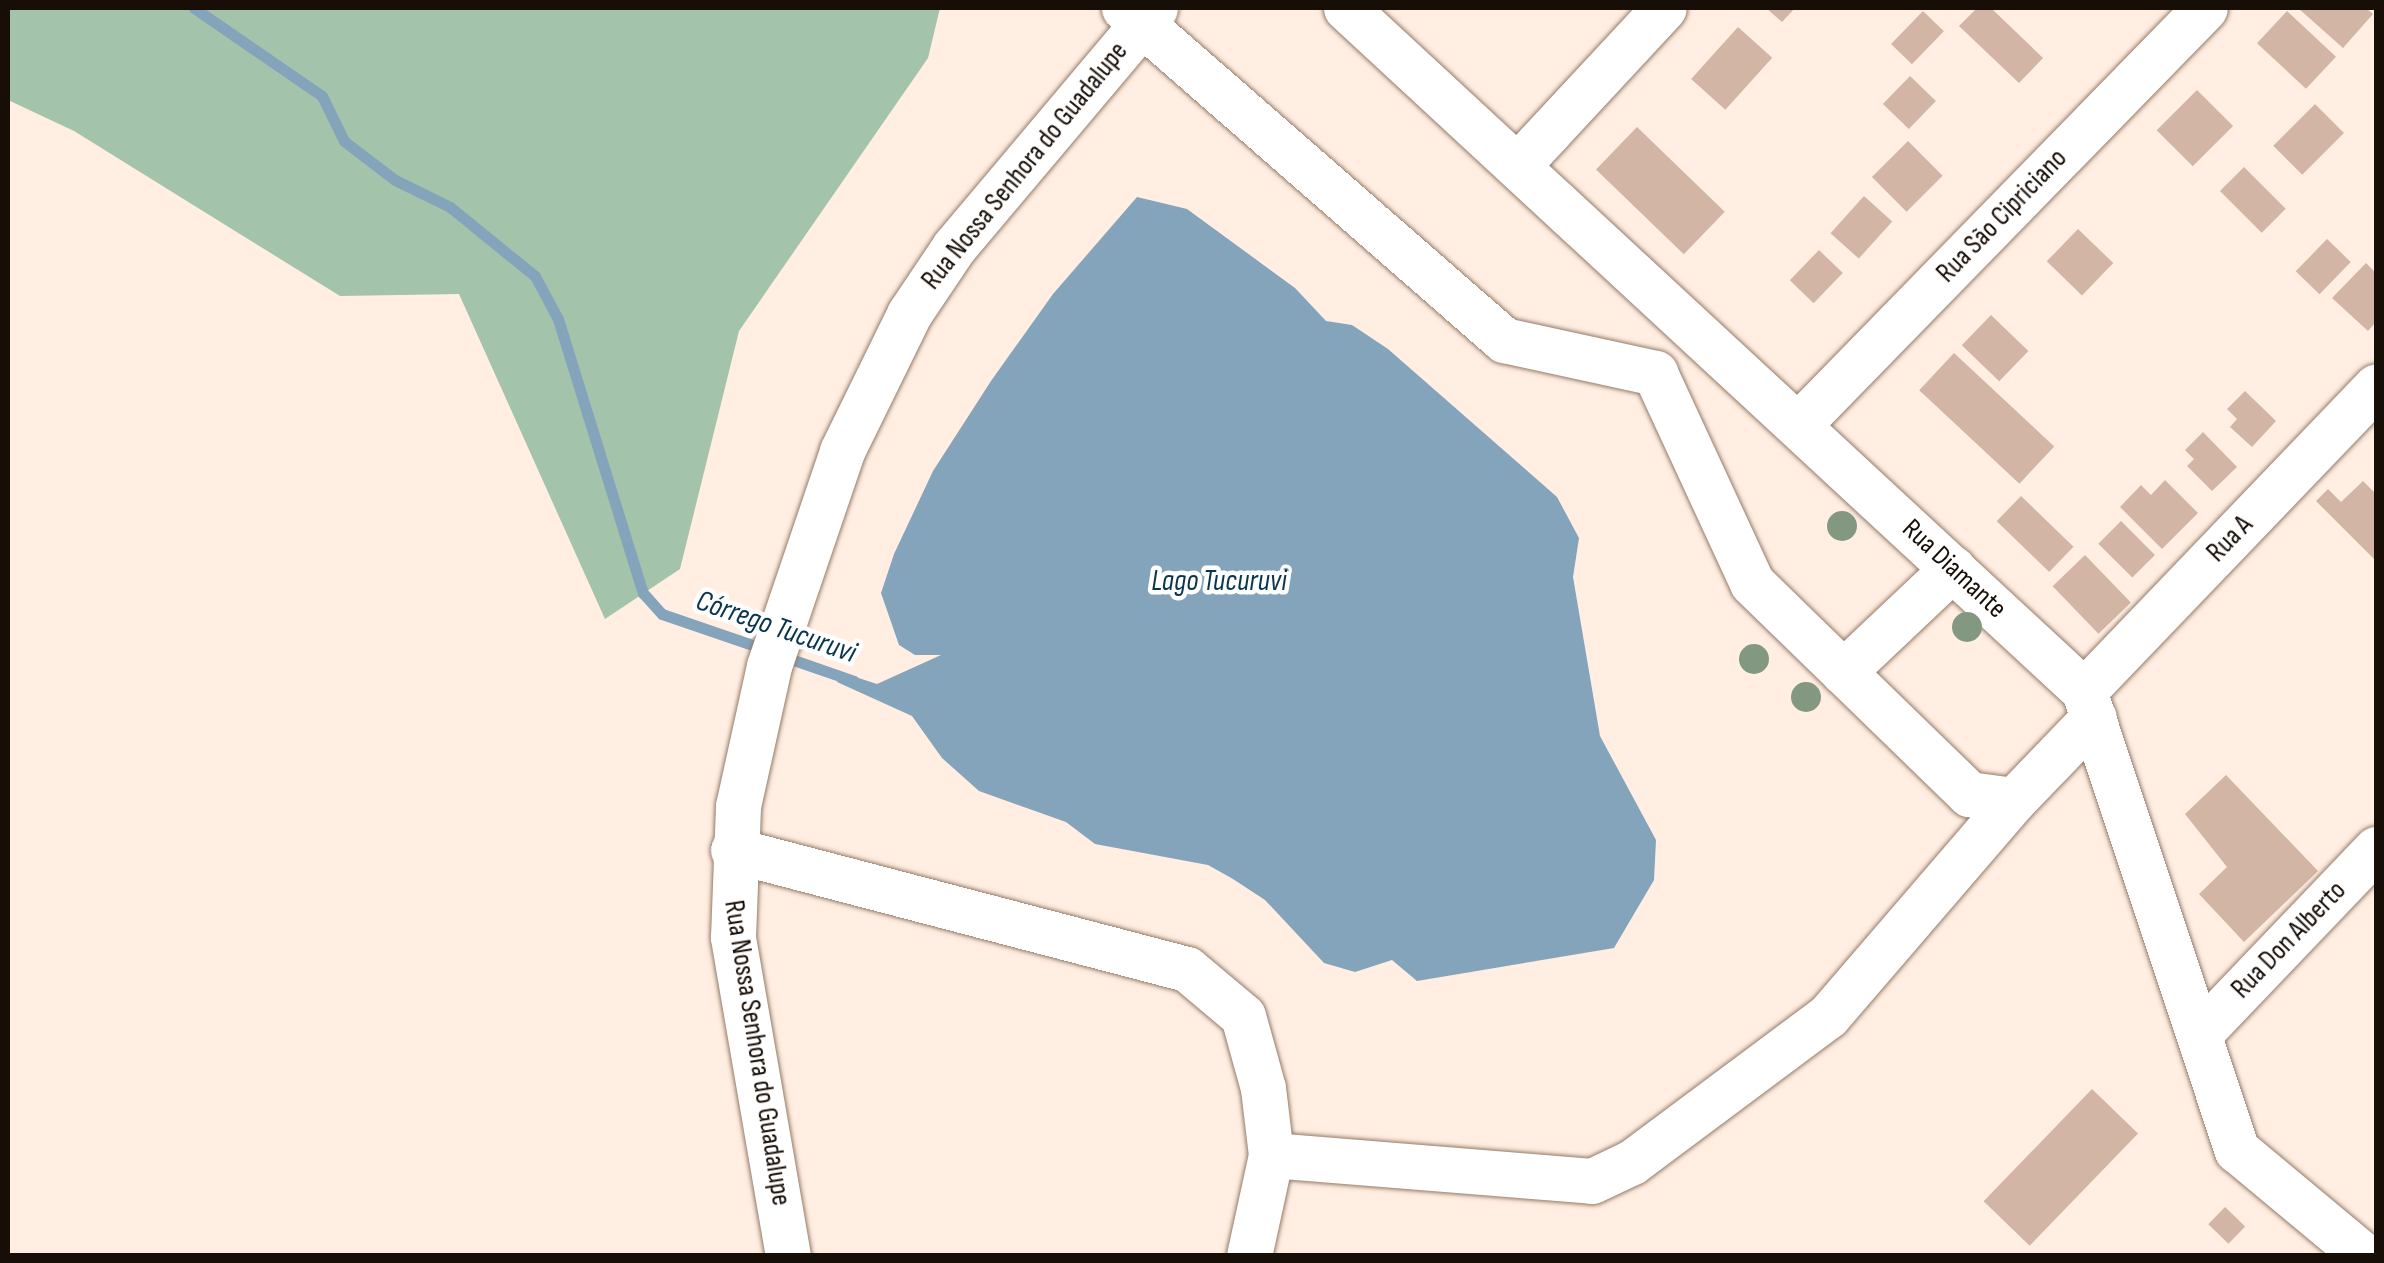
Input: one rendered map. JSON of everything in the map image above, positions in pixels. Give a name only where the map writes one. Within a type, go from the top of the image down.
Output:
[{"type":"street","name":"Rua Diamante","points":[[1346,8],[1953,568],[2089,704],[2202,1031],[2237,1150],[2364,1256]]},
{"type":"street","points":[[1518,165],[1664,8]]},
{"type":"street","name":"Rua São Cipriciano","points":[[1799,424],[2204,8]]},
{"type":"street","points":[[1140,13],[1504,340],[1655,374],[1752,583],[1969,794],[2014,800]]},
{"type":"street","name":"Rua Nossa Senhora do Guadalupe","points":[[788,1256],[733,937],[733,850],[774,649],[842,451],[909,314],[954,246],[1140,13]]},
{"type":"street","name":"Rua A","points":[[1271,1155],[1592,1181],[1632,1162],[1828,1016],[2014,800],[2089,704],[2376,387]]},
{"type":"street","points":[[1844,672],[1953,568]]},
{"type":"street","name":"Rua Don Alberto","points":[[2202,1031],[2376,849]]},
{"type":"street","points":[[733,850],[1187,969],[1243,1016],[1271,1155],[1248,1256]]},
{"type":"green space","points":[[8,8],[940,8],[928,58],[739,331],[680,569],[605,619],[459,294],[340,296],[74,131],[8,100]]},
{"type":"water","name":"Lago Tucuruvi","points":[[1137,197],[1187,209],[1295,288],[1326,321],[1352,325],[1388,349],[1557,497],[1579,538],[1573,577],[1600,736],[1656,840],[1654,880],[1614,948],[1417,981],[1392,960],[1355,972],[1324,963],[1265,900],[1233,879],[1208,865],[1095,844],[1066,822],[979,791],[942,758],[912,716],[837,682],[840,672],[877,684],[941,655],[915,655],[899,645],[881,593],[894,554],[933,471],[991,381],[1053,294]]},
{"type":"building","points":[[1766,8],[1795,8],[1782,22]]},
{"type":"building","points":[[1977,8],[1991,8],[2043,58],[2019,83],[1959,26]]},
{"type":"building","points":[[2298,8],[2366,8],[2373,14],[2343,48]]},
{"type":"building","points":[[1923,11],[1944,31],[1912,64],[1891,44]]},
{"type":"building","points":[[2287,11],[2336,57],[2306,89],[2257,43]]},
{"type":"building","points":[[1738,27],[1772,58],[1725,110],[1691,79]]},
{"type":"building","points":[[1910,76],[1936,101],[1909,129],[1883,104]]},
{"type":"building","points":[[2197,90],[2233,126],[2193,166],[2157,130]]},
{"type":"building","points":[[2315,104],[2344,133],[2302,175],[2273,146]]},
{"type":"building","points":[[1637,127],[1725,212],[1684,254],[1596,169]]},
{"type":"building","points":[[1908,141],[1943,176],[1907,212],[1872,177]]},
{"type":"building","points":[[2244,167],[2286,209],[2262,233],[2220,191]]},
{"type":"building","points":[[1864,196],[1892,221],[1859,259],[1831,233]]},
{"type":"building","points":[[2078,229],[2113,263],[2082,295],[2047,261]]},
{"type":"building","points":[[2327,239],[2351,262],[2319,294],[2296,271]]},
{"type":"building","points":[[1819,250],[1843,273],[1814,303],[1790,280]]},
{"type":"building","points":[[2366,263],[2376,273],[2376,322],[2368,331],[2332,298]]},
{"type":"building","points":[[1991,315],[2028,351],[1999,381],[1962,345]]},
{"type":"building","points":[[1954,353],[2054,446],[2019,484],[1919,390]]},
{"type":"building","points":[[2245,391],[2276,421],[2252,447],[2230,427],[2237,419],[2227,409]]},
{"type":"building","points":[[2203,432],[2237,467],[2212,491],[2187,466],[2194,459],[2185,450]]},
{"type":"building","points":[[2165,480],[2198,513],[2162,549],[2120,507],[2141,485],[2151,495]]},
{"type":"building","points":[[2363,481],[2376,494],[2376,561],[2316,501],[2328,489],[2341,502]]},
{"type":"building","points":[[2021,496],[2074,547],[2049,572],[1997,521]]},
{"type":"building","points":[[2121,521],[2155,555],[2132,578],[2098,544]]},
{"type":"building","points":[[2085,555],[2131,602],[2098,634],[2053,586]]},
{"type":"building","points":[[2226,775],[2318,871],[2244,942],[2199,894],[2227,867],[2185,814]]},
{"type":"building","points":[[2092,1089],[2138,1133],[2030,1246],[1984,1201]]},
{"type":"building","points":[[2225,1207],[2245,1226],[2228,1244],[2208,1224]]},
{"type":"waterway","name":"Córrego Tucuruvi","points":[[194,8],[322,96],[344,141],[395,180],[450,207],[535,276],[558,319],[643,593],[662,614],[764,649]]},
{"type":"waterway","name":"Córrego Tucuruvi","points":[[782,656],[854,681]]}]
